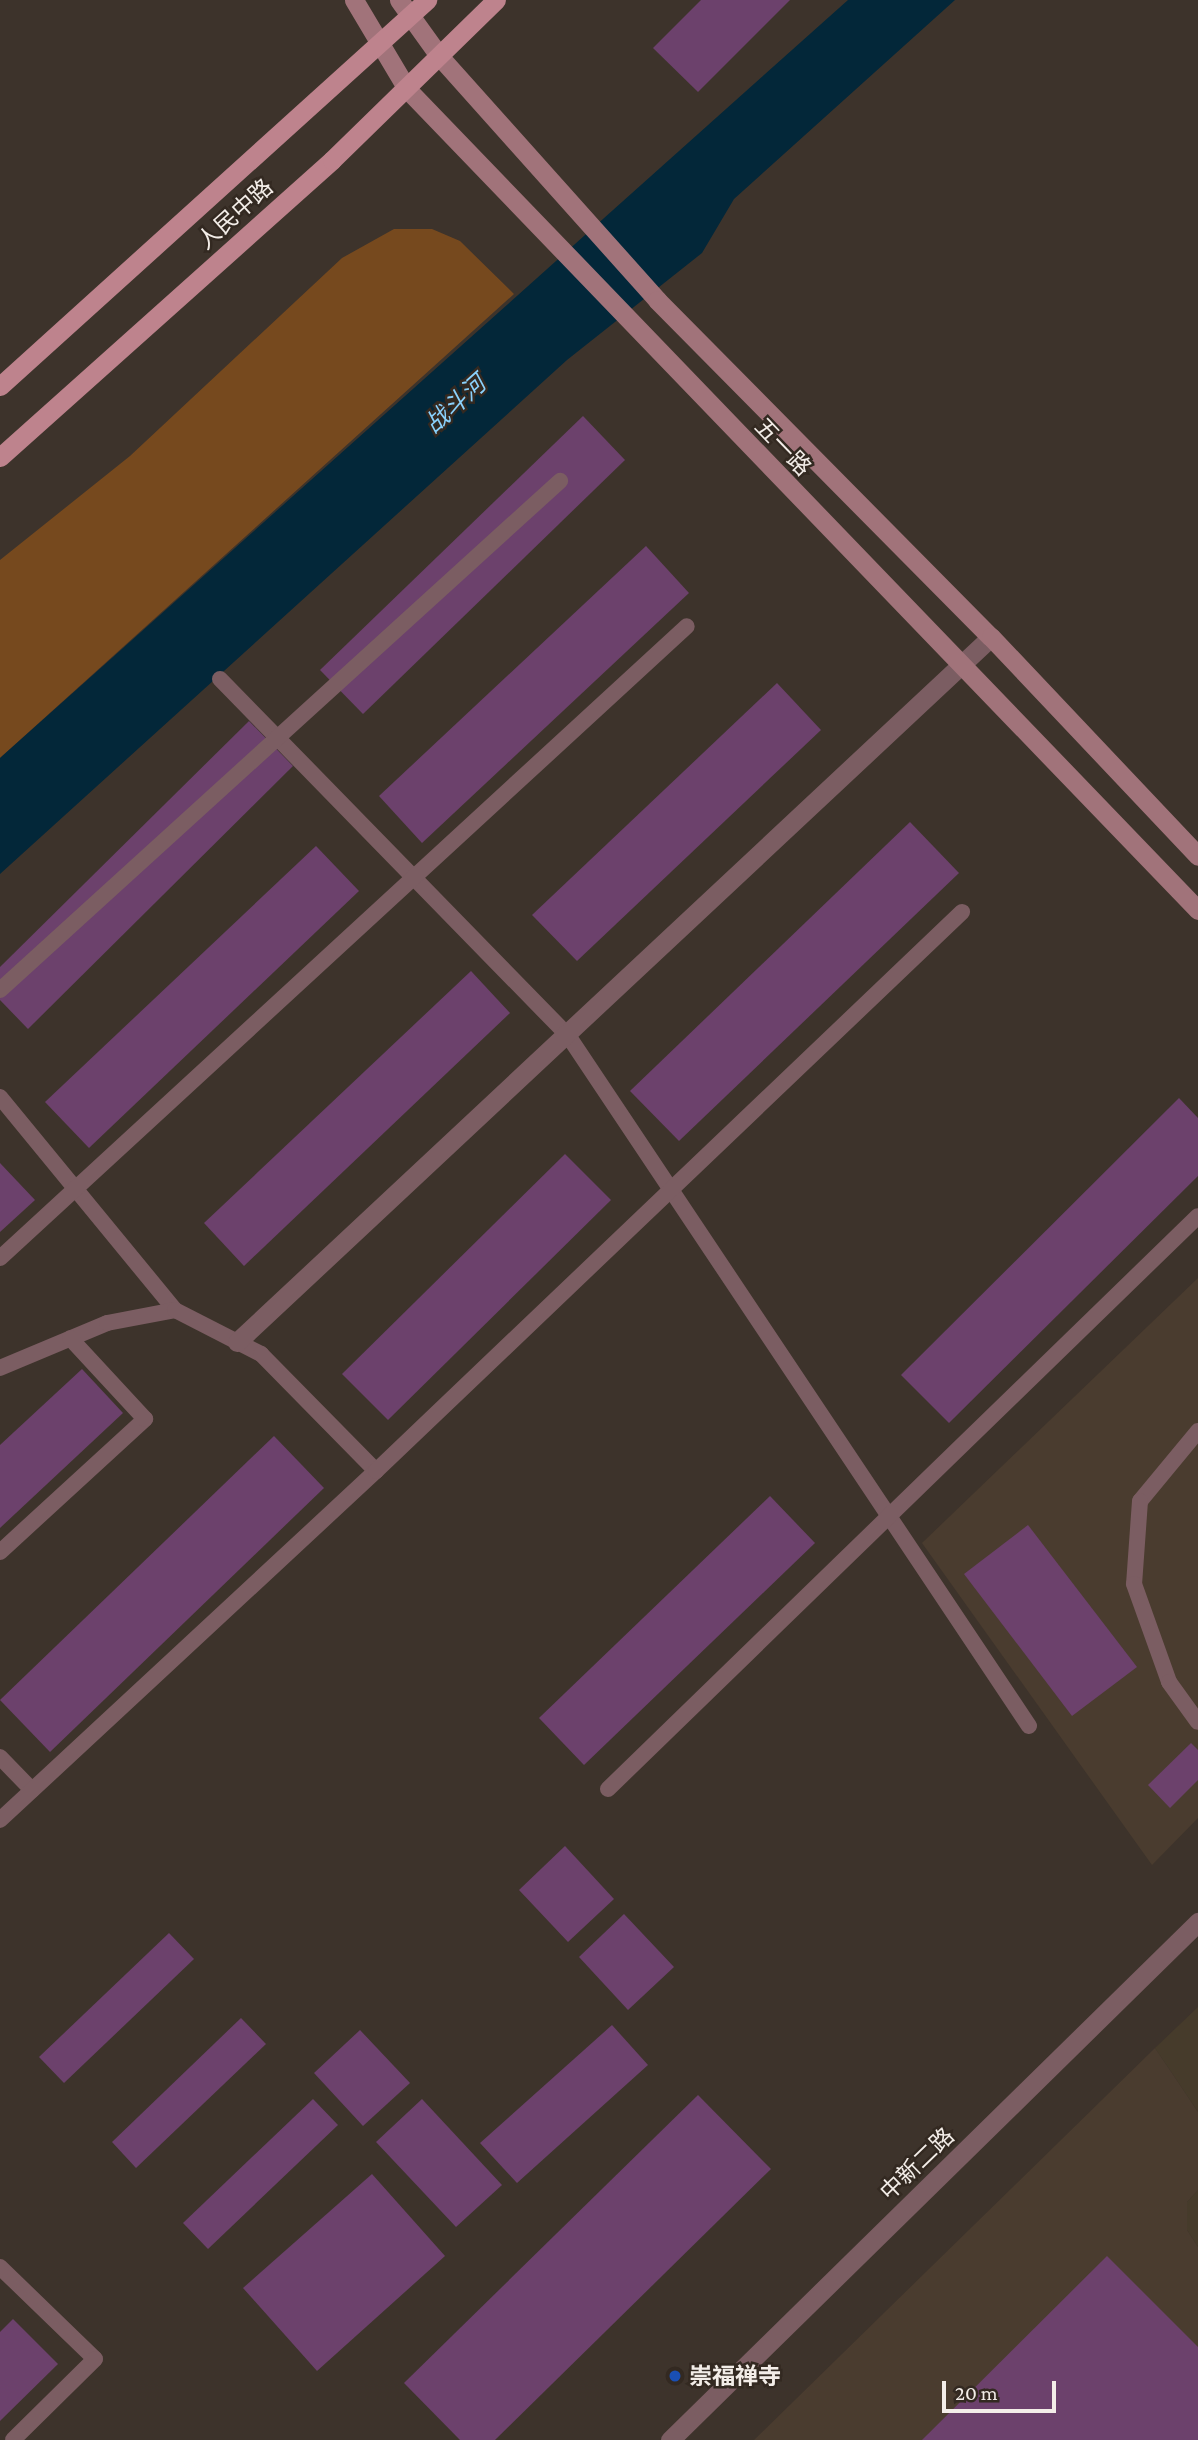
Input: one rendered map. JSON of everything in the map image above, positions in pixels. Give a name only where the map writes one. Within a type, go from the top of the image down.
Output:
[{"type":"main road","name":"五一路","points":[[354,0],[407,89],[628,323],[1198,910]]},
{"type":"main road","name":"五一路","points":[[400,0],[440,57],[657,300],[991,637],[1198,856]]},
{"type":"main road","name":"人民中路","points":[[0,386],[427,0]]},
{"type":"main road","name":"人民中路","points":[[0,457],[407,89],[496,0]]},
{"type":"street","points":[[237,1342],[991,637]]},
{"type":"street","name":"中新二路","points":[[670,2440],[1198,1922]]},
{"type":"lane","points":[[0,990],[560,481]]},
{"type":"lane","points":[[0,1258],[687,626]]},
{"type":"lane","points":[[220,679],[567,1034],[1029,1726]]},
{"type":"lane","points":[[0,1820],[376,1471],[962,912]]},
{"type":"lane","points":[[0,1097],[73,1191],[175,1310],[261,1354],[376,1471]]},
{"type":"lane","points":[[608,1789],[1198,1216]]},
{"type":"lane","points":[[0,1368],[107,1323],[175,1310]]},
{"type":"lane","points":[[0,1552],[145,1419],[70,1338]]},
{"type":"lane","points":[[1198,1431],[1140,1501],[1135,1584],[1169,1682],[1198,1722]]},
{"type":"lane","points":[[0,1757],[32,1790]]},
{"type":"lane","points":[[0,2267],[95,2360],[13,2440]]},
{"type":"shaded area","points":[[394,229],[432,229],[460,241],[514,294],[0,758],[0,560],[130,456],[342,258]]},
{"type":"shaded area","points":[[1198,1278],[1198,1818],[1152,1865],[922,1543]]},
{"type":"shaded area","points":[[1198,2007],[1198,2112],[1155,2048]]},
{"type":"shaded area","points":[[1155,2048],[1198,2112],[1198,2190],[1187,2202],[1187,2230],[1198,2247],[1198,2440],[754,2440]]},
{"type":"shaded area","points":[[1198,2190],[1198,2247],[1187,2230],[1187,2202]]},
{"type":"water","name":"战斗河","points":[[848,0],[955,0],[734,199],[702,253],[567,360],[0,874],[0,758]]},
{"type":"building","points":[[701,0],[790,0],[698,92],[653,48]]},
{"type":"building","points":[[583,416],[625,460],[363,714],[320,670]]},
{"type":"building","points":[[646,546],[689,593],[422,843],[379,796]]},
{"type":"building","points":[[777,683],[821,730],[577,961],[532,915]]},
{"type":"building","points":[[249,721],[293,766],[28,1029],[0,1000],[0,967]]},
{"type":"building","points":[[910,822],[959,873],[679,1141],[630,1091]]},
{"type":"building","points":[[316,846],[359,891],[89,1148],[45,1102]]},
{"type":"building","points":[[471,971],[510,1013],[244,1266],[204,1223]]},
{"type":"building","points":[[1179,1098],[1198,1118],[1198,1176],[949,1423],[901,1375]]},
{"type":"building","points":[[565,1154],[611,1200],[388,1420],[342,1374]]},
{"type":"building","points":[[0,1163],[35,1200],[0,1232]]},
{"type":"building","points":[[82,1369],[123,1413],[0,1528],[0,1445]]},
{"type":"building","points":[[274,1436],[324,1488],[50,1752],[0,1700]]},
{"type":"building","points":[[770,1496],[815,1543],[584,1765],[539,1718]]},
{"type":"building","points":[[1028,1525],[1137,1667],[1072,1716],[964,1574]]},
{"type":"building","points":[[1191,1743],[1198,1750],[1198,1780],[1170,1808],[1148,1785]]},
{"type":"building","points":[[565,1846],[614,1899],[568,1942],[519,1890]]},
{"type":"building","points":[[624,1914],[674,1967],[628,2010],[579,1957]]},
{"type":"building","points":[[169,1933],[194,1959],[64,2083],[39,2057]]},
{"type":"building","points":[[241,2018],[266,2044],[136,2168],[112,2142]]},
{"type":"building","points":[[612,2025],[648,2065],[517,2183],[480,2143]]},
{"type":"building","points":[[360,2030],[410,2083],[363,2126],[314,2073]]},
{"type":"building","points":[[698,2095],[771,2169],[495,2440],[460,2440],[404,2383]]},
{"type":"building","points":[[313,2099],[338,2125],[208,2249],[183,2223]]},
{"type":"building","points":[[422,2099],[502,2185],[456,2227],[376,2142]]},
{"type":"building","points":[[372,2174],[445,2256],[317,2371],[243,2288]]},
{"type":"building","points":[[1107,2256],[1198,2347],[1198,2440],[922,2440]]},
{"type":"building","points":[[13,2319],[58,2364],[0,2421],[0,2332]]},
{"type":"place","name":"崇福禅寺","points":[[675,2376]]}]
